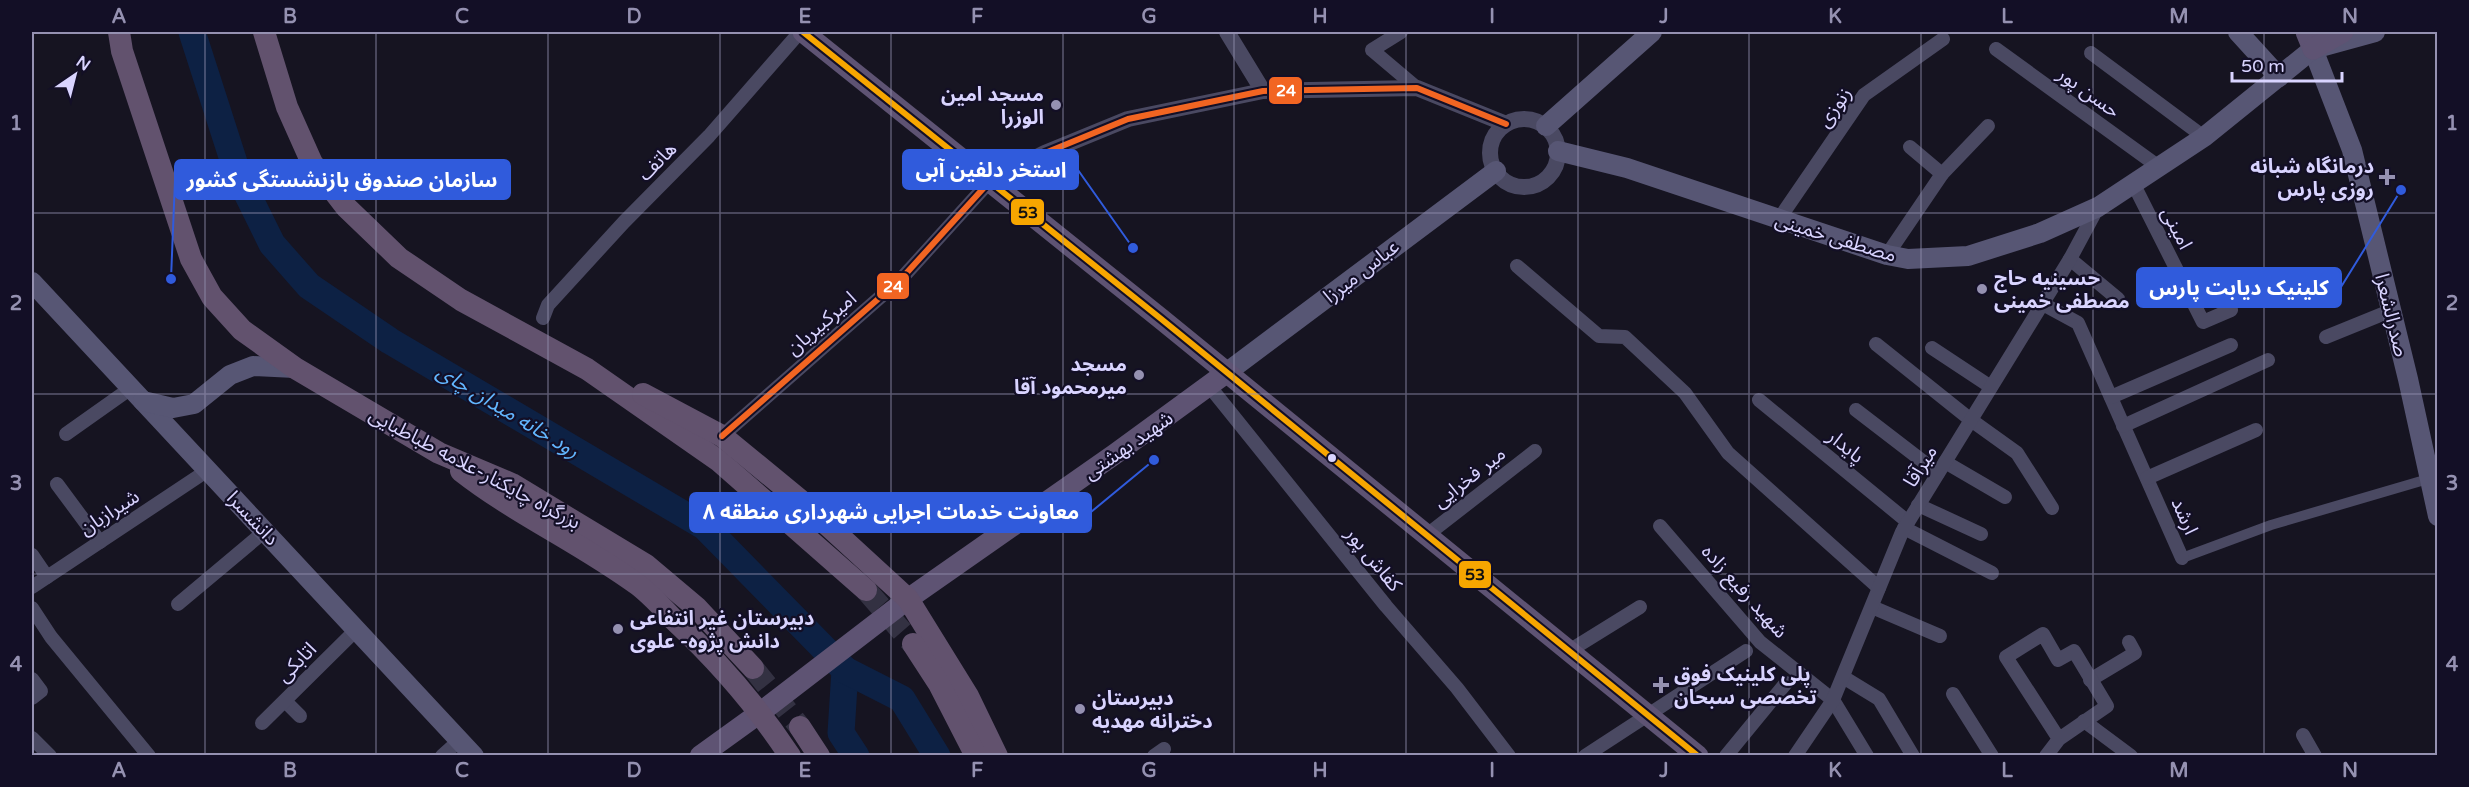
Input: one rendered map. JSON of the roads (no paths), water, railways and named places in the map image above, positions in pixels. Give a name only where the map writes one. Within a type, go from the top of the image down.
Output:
[{"type":"highway","points":[[264,32],[288,107],[312,162],[346,207],[399,258],[461,300],[587,369],[656,399],[722,436],[800,500],[908,598],[968,696],[997,756]]},
{"type":"highway","name":"بزرگراه چایکنار-علامه طباطبایی","points":[[118,38],[191,259],[212,297],[242,330],[295,368],[439,453],[512,484],[568,515],[646,565],[697,608],[753,668]]},
{"type":"highway","points":[[587,369],[719,461],[866,590]]},
{"type":"highway","points":[[439,453],[491,494],[558,533],[639,586],[693,637],[760,712],[790,756]]},
{"type":"highway","points":[[913,644],[939,684],[975,756]]},
{"type":"highway","points":[[800,727],[819,756]]},
{"type":"main road","points":[[802,32],[990,181],[1698,756]]},
{"type":"main road","points":[[1546,126],[1652,32]]},
{"type":"main road","points":[[2238,32],[2279,77]]},
{"type":"main road","points":[[2312,37],[2343,32]]},
{"type":"main road","points":[[2312,37],[2375,32]]},
{"type":"main road","name":"مصطفی خمینی","points":[[1558,151],[1627,168],[1887,255],[1908,259],[1968,256],[2040,233],[2098,207],[2134,185],[2204,137],[2279,77],[2312,37]]},
{"type":"main road","name":"صدرالشعرا","points":[[2312,37],[2352,150],[2433,478],[2438,516]]},
{"type":"main road","name":"عباس میرزا","points":[[1226,373],[1496,171]]},
{"type":"main road","name":"دانشسرا","points":[[34,290],[137,394],[461,739],[474,756]]},
{"type":"main road","points":[[137,394],[173,408],[194,404],[230,375],[253,366],[295,368]]},
{"type":"main road","name":"شهید بهشتى","points":[[760,712],[908,598],[1210,387],[1226,373]]},
{"type":"main road","points":[[700,756],[760,712]]},
{"type":"street","name":"هاتف","points":[[543,318],[548,305],[624,222],[709,136],[802,32]]},
{"type":"street","points":[[1227,32],[1263,90]]},
{"type":"street","points":[[1401,32],[1372,50],[1417,88],[1506,124]]},
{"type":"street","name":"زنوزی","points":[[1779,219],[1864,95],[1943,39]]},
{"type":"street","name":"حسن پور","points":[[1996,49],[2159,167]]},
{"type":"street","points":[[2091,53],[2204,137]]},
{"type":"street","points":[[990,181],[1045,153],[1128,119],[1263,90],[1417,88]]},
{"type":"street","points":[[1525,119],[1546,126],[1555,137],[1558,151],[1557,162],[1552,172],[1545,180],[1535,185],[1513,184],[1503,179],[1492,162],[1492,142],[1497,133],[1506,124],[1525,119]]},
{"type":"street","points":[[1887,255],[1942,174],[1988,126]]},
{"type":"street","points":[[1911,147],[1942,174]]},
{"type":"street","name":"امیرکبیریان","points":[[722,436],[902,278],[990,181]]},
{"type":"street","name":"امینی","points":[[2134,185],[2203,322],[2231,310]]},
{"type":"street","name":"میرآقا","points":[[1796,756],[1833,700],[1906,525],[2043,304],[2098,207]]},
{"type":"street","points":[[2070,259],[2118,299]]},
{"type":"street","points":[[1517,266],[1599,336],[1625,337],[1685,393],[1728,453],[1879,588]]},
{"type":"street","name":"ارشد","points":[[2043,304],[2078,323],[2182,558],[2271,525],[2433,478]]},
{"type":"street","points":[[2326,337],[2390,311]]},
{"type":"street","points":[[1876,344],[1971,420],[2017,453],[2052,508]]},
{"type":"street","points":[[2111,397],[2231,345]]},
{"type":"street","points":[[1932,348],[1991,387]]},
{"type":"street","points":[[2123,426],[2268,360]]},
{"type":"street","name":"کفاش پور","points":[[1210,387],[1386,606],[1457,688],[1509,756]]},
{"type":"street","points":[[66,435],[137,394]]},
{"type":"street","name":"پایدار","points":[[1759,400],[1906,525],[1992,573]]},
{"type":"street","points":[[1857,410],[1942,468],[2005,497]]},
{"type":"street","points":[[2147,478],[2256,430]]},
{"type":"street","name":"میر فخرایی","points":[[1427,535],[1535,451]]},
{"type":"street","name":"شیرازبان","points":[[32,587],[208,470]]},
{"type":"street","points":[[57,484],[100,542]]},
{"type":"street","points":[[1918,505],[1981,534]]},
{"type":"street","name":"شهید رفیع زاده","points":[[1660,526],[1760,642],[1833,700]]},
{"type":"street","points":[[178,604],[265,531]]},
{"type":"street","points":[[32,555],[47,577]]},
{"type":"street","points":[[1569,651],[1640,607]]},
{"type":"street","points":[[1872,607],[1940,636]]},
{"type":"street","points":[[32,608],[51,637],[150,756]]},
{"type":"street","name":"اتابکی","points":[[262,723],[357,629]]},
{"type":"street","points":[[2046,756],[2059,739],[2107,706],[2074,651],[2058,660],[2043,634],[2006,657],[2059,739]]},
{"type":"street","points":[[2090,680],[2135,653],[2129,642]]},
{"type":"street","points":[[1585,756],[1746,651]]},
{"type":"street","points":[[1843,677],[1879,699],[1913,756]]},
{"type":"street","points":[[32,679],[41,691],[32,698]]},
{"type":"street","points":[[1726,756],[1786,684]]},
{"type":"street","points":[[1953,694],[1992,756]]},
{"type":"street","points":[[1833,700],[1867,756]]},
{"type":"street","points":[[285,701],[300,716]]},
{"type":"street","points":[[2084,722],[2131,756]]},
{"type":"street","points":[[2303,735],[2315,756]]},
{"type":"street","points":[[32,738],[50,756]]},
{"type":"street","points":[[442,756],[461,739]]},
{"type":"waterway","name":"رود خانه میدان چای","points":[[192,32],[238,175],[272,244],[309,286],[390,341],[705,527],[845,670],[841,733],[856,756]]},
{"type":"waterway","points":[[845,670],[902,699],[937,756]]},
{"type":"tunnel","points":[[866,590],[913,644]]},
{"type":"tunnel","points":[[753,668],[800,727]]},
{"type":"place","name":"مسجد امین الوزرا","points":[[1056,105]]},
{"type":"place","name":"درمانگاه شبانه روزی پارس","points":[[2387,177]]},
{"type":"place","name":"کلینیک دیابت پارس","points":[[2401,190]]},
{"type":"place","name":"استخر دلفین آبی","points":[[1133,248]]},
{"type":"place","name":"سازمان صندوق بازنشستگی کشور","points":[[171,279]]},
{"type":"place","name":"حسینیه حاج مصطفی خمینی","points":[[1982,289]]},
{"type":"place","name":"مسجد میرمحمود آقا","points":[[1139,375]]},
{"type":"place","name":"معاونت خدمات اجرایی شهرداری منطقه ۸","points":[[1154,460]]},
{"type":"place","name":"دبیرستان غیر انتفاعی دانش پژوه- علوی","points":[[618,629]]},
{"type":"place","name":"پلی کلینیک فوق تخصصی سبحان","points":[[1661,685]]},
{"type":"place","name":"دبیرستان دخترانه مهدیه","points":[[1080,709]]}]
